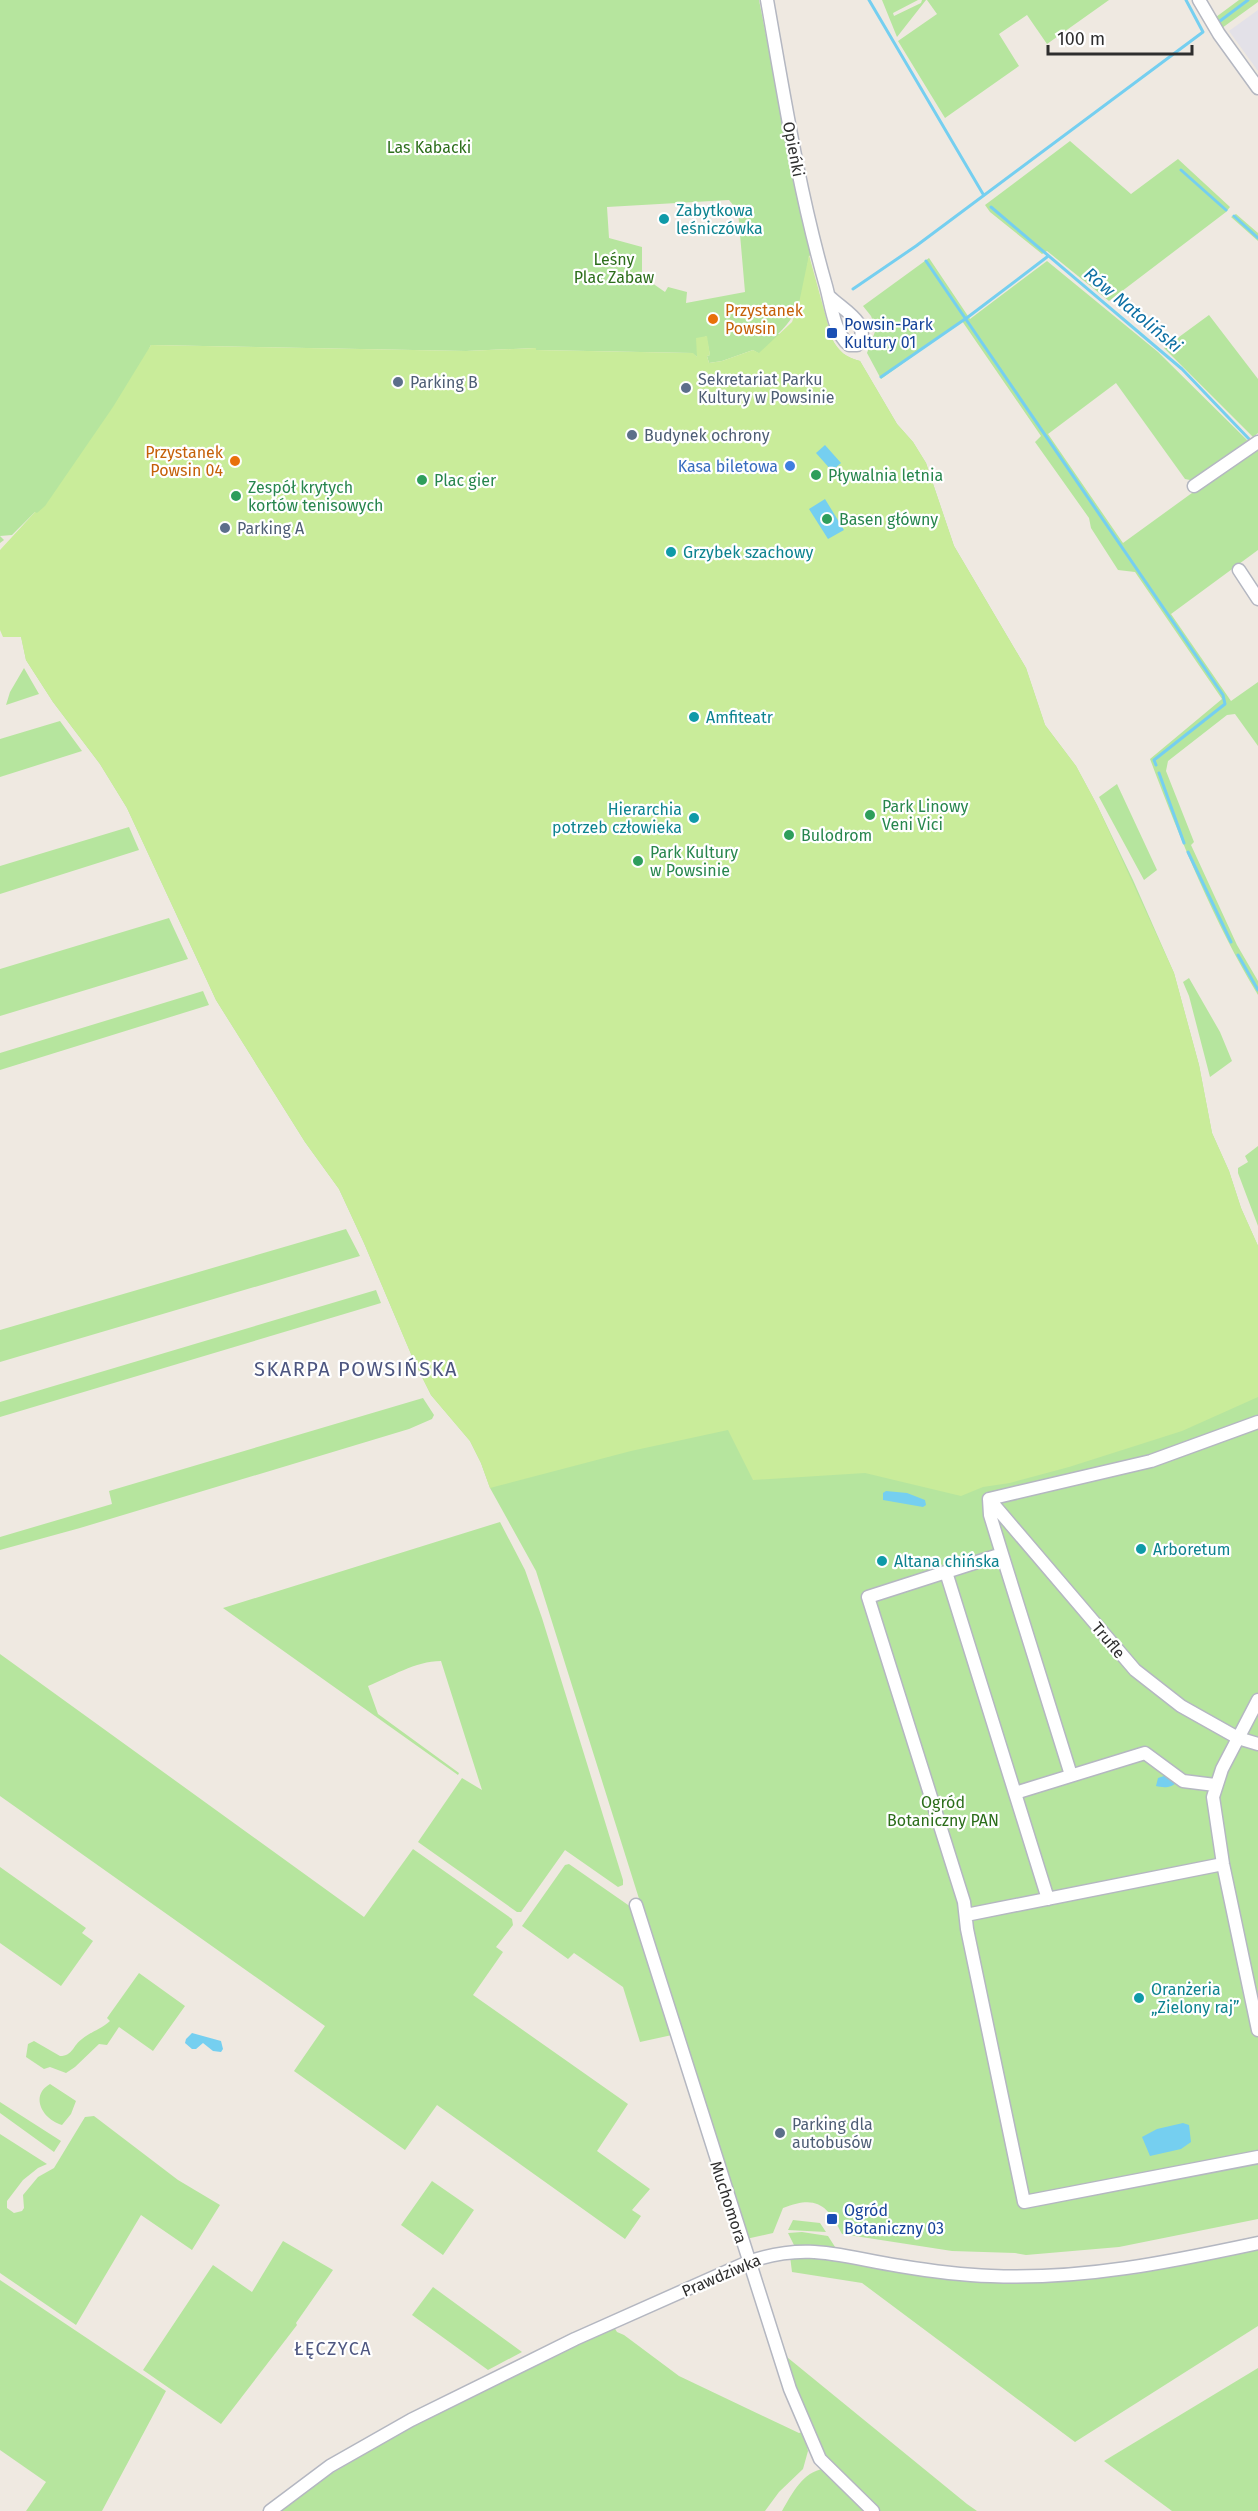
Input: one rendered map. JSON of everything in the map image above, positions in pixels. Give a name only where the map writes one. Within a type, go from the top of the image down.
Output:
[{"type":"street","name":"Opieńki","points":[[767,0],[788,123],[811,234],[829,296]]},
{"type":"street","points":[[1199,0],[1219,34],[1258,88]]},
{"type":"street","points":[[1194,486],[1258,442]]},
{"type":"street","points":[[1239,570],[1258,599]]},
{"type":"street","points":[[1071,1775],[990,1515],[989,1499],[1151,1461],[1258,1422]]},
{"type":"street","name":"Trufle","points":[[989,1499],[1135,1670],[1181,1706],[1238,1738],[1258,1744]]},
{"type":"street","points":[[1002,1554],[868,1597],[964,1902],[1024,2202],[1258,2157]]},
{"type":"street","points":[[946,1572],[1048,1899]]},
{"type":"street","points":[[1258,1700],[1215,1785],[1213,1808],[1258,2030]]},
{"type":"street","points":[[1015,1794],[1145,1752],[1183,1781],[1215,1785]]},
{"type":"street","points":[[966,1914],[1223,1864]]},
{"type":"street","name":"Muchomora","points":[[636,1905],[790,2390],[820,2458],[873,2511]]},
{"type":"street","name":"Prawdziwka","points":[[270,2511],[330,2466],[411,2420],[575,2339],[748,2262],[779,2252],[815,2250],[954,2273],[991,2276],[1067,2276],[1148,2265],[1258,2243]]},
{"type":"shaded area","points":[[1258,10],[1258,71],[1229,31]]},
{"type":"green space","points":[[0,0],[759,0],[812,255],[809,256],[797,308],[778,334],[832,339],[843,353],[860,361],[897,424],[913,442],[926,463],[954,546],[1026,668],[1045,725],[1076,766],[1097,805],[1174,973],[1199,1065],[1212,1133],[1258,1246],[1258,2219],[1119,2247],[1026,2255],[952,2251],[842,2234],[825,2209],[819,2205],[804,2202],[783,2208],[773,2233],[746,2239],[536,1571],[490,1488],[470,1441],[431,1395],[339,1189],[305,1142],[216,1000],[127,808],[100,764],[53,702],[26,660],[21,636],[35,512],[12,535],[0,536]],"holes":[[[729,200],[738,211],[745,292],[686,303],[687,292],[668,287],[665,292],[642,276],[642,247],[609,238],[607,207]],[[706,336],[710,355],[707,356],[709,363],[753,350],[758,353],[165,512],[149,349],[151,345],[466,351],[536,348],[536,350],[692,353],[697,357],[697,349]]]},
{"type":"green space","points":[[882,0],[918,0],[893,13],[894,16],[926,0],[897,37]]},
{"type":"green space","points":[[927,0],[1109,0],[1047,44],[1027,15],[999,34],[1019,66],[945,118],[898,41],[937,14]]},
{"type":"green space","points":[[1239,0],[1258,0],[1258,2],[1222,28],[1216,17]]},
{"type":"green space","points":[[1070,141],[1131,194],[1178,159],[1230,207],[1109,301],[1047,251],[1042,254],[990,212],[985,205]]},
{"type":"green space","points":[[1236,214],[1258,233],[1258,241],[1231,217]]},
{"type":"green space","name":"Park Kultury w Powsinie","points":[[809,255],[832,339],[843,353],[860,361],[897,424],[913,442],[926,463],[954,546],[1026,668],[1045,725],[1076,766],[1097,805],[1174,973],[1199,1065],[1212,1133],[1258,1246],[1258,1397],[1182,1431],[1069,1467],[1010,1483],[983,1487],[961,1496],[865,1473],[753,1480],[728,1430],[631,1451],[490,1488],[470,1441],[431,1395],[339,1189],[305,1142],[216,1000],[127,808],[100,764],[53,702],[26,660],[21,637],[3,637],[0,630],[0,550],[35,512],[37,513],[45,506],[113,407],[151,345],[466,351],[536,348],[536,350],[693,353],[697,357],[696,338],[707,336],[709,363],[753,350],[759,353],[792,322],[799,303]]},
{"type":"green space","points":[[929,258],[970,319],[1047,261],[1158,352],[1248,441],[1195,481],[1185,479],[1116,383],[1048,434],[1123,543],[1254,448],[1258,451],[1258,550],[1171,614],[1231,701],[1258,682],[1258,746],[1235,714],[1227,715],[1168,761],[1166,771],[1194,842],[1191,845],[1237,945],[1258,981],[1258,995],[1226,938],[1199,880],[1150,759],[1222,699],[1135,572],[1118,570],[1091,528],[1089,518],[1035,442],[1041,436],[962,321],[881,379],[867,353],[876,329],[871,316],[863,306]]},
{"type":"green space","points":[[1209,315],[1258,379],[1258,433],[1253,437],[1164,348]]},
{"type":"green space","points":[[24,668],[39,694],[6,705],[10,692]]},
{"type":"green space","points":[[60,721],[82,751],[0,777],[0,739]]},
{"type":"green space","points":[[1117,784],[1157,870],[1144,880],[1099,797]]},
{"type":"green space","points":[[129,827],[139,850],[0,894],[0,866]]},
{"type":"green space","points":[[169,918],[188,959],[0,1016],[0,969]]},
{"type":"green space","points":[[1189,978],[1220,1032],[1232,1061],[1210,1077],[1189,996],[1183,982]]},
{"type":"green space","points":[[203,991],[209,1005],[0,1070],[0,1053]]},
{"type":"green space","points":[[1258,1146],[1258,1226],[1238,1168],[1248,1162],[1245,1156]]},
{"type":"green space","points":[[346,1229],[360,1256],[0,1362],[0,1330]]},
{"type":"green space","points":[[376,1290],[381,1303],[0,1417],[0,1402]]},
{"type":"green space","points":[[423,1398],[434,1415],[432,1419],[409,1429],[0,1550],[0,1537],[112,1504],[109,1491]]},
{"type":"green space","points":[[500,1522],[525,1570],[542,1618],[623,1880],[623,1885],[618,1887],[565,1850],[521,1912],[517,1912],[418,1842],[462,1778],[482,1790],[441,1661],[413,1667],[368,1686],[378,1714],[459,1773],[458,1775],[223,1608]]},
{"type":"green space","points":[[0,1654],[364,1917],[413,1849],[512,1919],[513,1925],[496,1947],[503,1952],[473,1995],[628,2104],[597,2151],[650,2189],[632,2210],[641,2216],[625,2239],[437,2105],[405,2150],[294,2071],[325,2026],[0,1796]]},
{"type":"green space","points":[[569,1864],[631,1907],[672,2035],[640,2042],[623,1987],[574,1953],[568,1959],[522,1926],[565,1865]]},
{"type":"green space","points":[[0,1867],[86,1928],[82,1933],[93,1941],[61,1986],[0,1943]]},
{"type":"green space","points":[[139,1973],[185,2006],[153,2051],[119,2027],[107,2045],[99,2044],[66,2073],[50,2067],[44,2069],[26,2057],[28,2044],[34,2041],[60,2056],[68,2054],[79,2041],[110,2021],[107,2018]]},
{"type":"green space","points":[[50,2084],[76,2101],[71,2114],[62,2125],[49,2118],[41,2107],[40,2095]]},
{"type":"green space","points":[[0,2102],[61,2141],[54,2152],[0,2113]]},
{"type":"green space","points":[[94,2116],[178,2180],[220,2205],[192,2250],[141,2215],[76,2325],[0,2273],[0,2134],[47,2164],[23,2180],[7,2201],[7,2208],[14,2213],[24,2208],[23,2195],[38,2177],[54,2168],[85,2117]]},
{"type":"green space","points":[[432,2181],[474,2210],[443,2255],[401,2225]]},
{"type":"green space","points":[[793,2220],[820,2223],[826,2232],[788,2230]]},
{"type":"green space","points":[[802,2232],[828,2236],[837,2250],[794,2245],[788,2233]]},
{"type":"green space","points":[[283,2241],[333,2270],[296,2323],[297,2325],[221,2424],[143,2370],[213,2265],[252,2292]]},
{"type":"green space","points":[[1258,2248],[1258,2326],[1075,2442],[862,2283],[792,2272],[790,2256],[855,2263],[965,2281],[1039,2283],[1136,2274]]},
{"type":"green space","points":[[0,2280],[166,2391],[102,2511],[26,2511],[46,2482],[0,2450]]},
{"type":"green space","points":[[433,2287],[522,2352],[488,2370],[412,2315]]},
{"type":"green space","points":[[614,2327],[617,2332],[679,2376],[799,2433],[803,2432],[808,2451],[803,2469],[779,2492],[765,2511],[277,2511],[300,2492],[426,2418]]},
{"type":"green space","points":[[782,2353],[977,2511],[880,2511],[837,2470],[818,2444],[800,2406]]},
{"type":"green space","points":[[1258,2368],[1258,2511],[1172,2511],[1104,2461]]},
{"type":"green space","points":[[824,2469],[867,2511],[782,2511],[804,2479]]},
{"type":"water","points":[[825,445],[841,463],[832,471],[816,453]]},
{"type":"water","name":"Basen główny","points":[[825,499],[844,530],[828,539],[809,509]]},
{"type":"water","points":[[886,1491],[907,1493],[925,1500],[926,1505],[923,1507],[883,1500],[883,1493]]},
{"type":"water","points":[[1170,1776],[1176,1782],[1168,1787],[1156,1786],[1158,1778]]},
{"type":"water","points":[[192,2033],[221,2041],[223,2049],[221,2052],[213,2051],[203,2043],[196,2049],[192,2049],[185,2043]]},
{"type":"water","points":[[1183,2123],[1189,2125],[1191,2142],[1181,2149],[1150,2156],[1142,2137],[1157,2129]]},
{"type":"waterway","points":[[869,0],[983,194]]},
{"type":"waterway","name":"Rów Natoliński","points":[[853,289],[916,246],[1203,32],[1186,0]]},
{"type":"waterway","points":[[1220,21],[1248,0]]},
{"type":"waterway","points":[[1181,170],[1226,210]]},
{"type":"waterway","name":"Rów Natoliński","points":[[991,207],[1182,369],[1250,440]]},
{"type":"waterway","points":[[1234,216],[1258,238]]},
{"type":"waterway","points":[[881,377],[968,317],[1047,257]]},
{"type":"waterway","points":[[926,261],[1223,695],[1225,704],[1154,760],[1156,765]]},
{"type":"waterway","points":[[1159,773],[1184,843]]},
{"type":"waterway","points":[[1188,852],[1231,942]]},
{"type":"waterway","points":[[1238,955],[1258,990]]},
{"type":"place","name":"Zabytkowa leśniczówka","points":[[664,219]]},
{"type":"place","name":"Przystanek Powsin","points":[[713,319]]},
{"type":"place","name":"Powsin-Park Kultury 01","points":[[832,333]]},
{"type":"place","name":"Parking B","points":[[398,382]]},
{"type":"place","name":"Sekretariat Parku Kultury w Powsinie","points":[[686,388]]},
{"type":"place","name":"Budynek ochrony","points":[[632,435]]},
{"type":"place","name":"Przystanek Powsin 04","points":[[235,461]]},
{"type":"place","name":"Kasa biletowa","points":[[790,466]]},
{"type":"place","name":"Pływalnia letnia","points":[[816,475]]},
{"type":"place","name":"Plac gier","points":[[422,480]]},
{"type":"place","name":"Zespół krytych kortów tenisowych","points":[[236,496]]},
{"type":"place","name":"Basen główny","points":[[827,519]]},
{"type":"place","name":"Parking A","points":[[225,528]]},
{"type":"place","name":"Grzybek szachowy","points":[[671,552]]},
{"type":"place","name":"Amfiteatr","points":[[694,717]]},
{"type":"place","name":"Park Linowy Veni Vici","points":[[870,815]]},
{"type":"place","name":"Hierarchia potrzeb człowieka","points":[[694,818]]},
{"type":"place","name":"Bulodrom","points":[[789,835]]},
{"type":"place","name":"Park Kultury w Powsinie","points":[[638,861]]},
{"type":"place","name":"Arboretum","points":[[1141,1549]]},
{"type":"place","name":"Altana chińska","points":[[882,1561]]},
{"type":"place","name":"Oranżeria „Zielony raj”","points":[[1139,1998]]},
{"type":"place","name":"Parking dla autobusów","points":[[780,2133]]},
{"type":"place","name":"Ogród Botaniczny 03","points":[[832,2219]]},
{"type":"district","name":"SKARPA POWSIŃSKA","points":[[356,1369]]},
{"type":"district","name":"ŁĘCZYCA","points":[[333,2349]]},
{"type":"park label","name":"Las Kabacki","points":[[429,147]]},
{"type":"park label","name":"Leśny Plac Zabaw","points":[[614,268]]},
{"type":"park label","name":"Ogród Botaniczny PAN","points":[[943,1811]]}]
